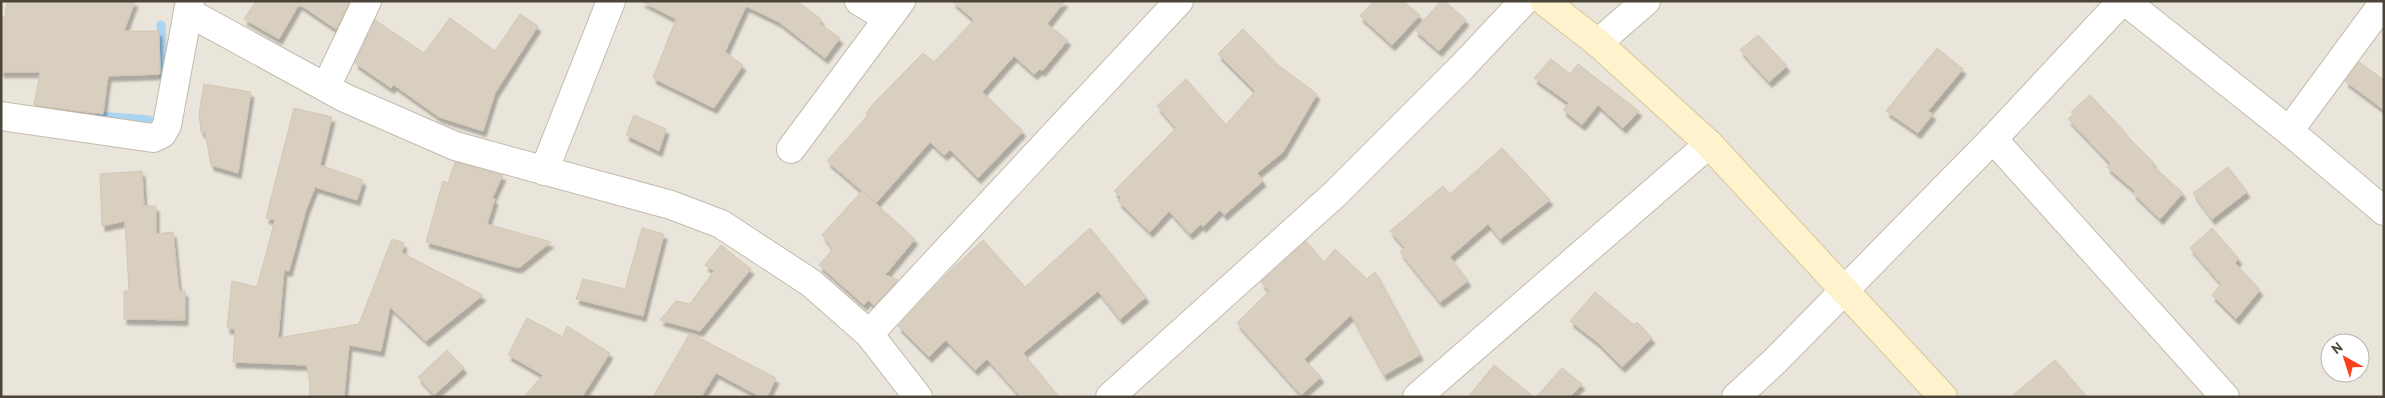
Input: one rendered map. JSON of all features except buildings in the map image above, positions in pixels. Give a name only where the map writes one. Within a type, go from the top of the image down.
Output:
[{"type":"main road","points":[[1544,1],[1598,43],[1709,144],[1943,397]]},
{"type":"street","points":[[326,87],[368,1]]},
{"type":"street","points":[[544,171],[611,1]]},
{"type":"street","points":[[791,149],[894,10],[858,1]]},
{"type":"street","points":[[869,334],[1179,1]]},
{"type":"street","points":[[1110,397],[1335,194],[1462,67],[1524,1]]},
{"type":"street","points":[[1598,43],[1646,1]]},
{"type":"street","points":[[1736,397],[1775,361],[1993,139],[2123,1],[2289,131],[2384,211]]},
{"type":"street","points":[[2289,131],[2384,2]]},
{"type":"street","points":[[1,116],[153,138],[162,134],[166,126],[189,7],[345,98],[455,146],[670,205],[721,224],[811,283],[869,334],[918,397]]},
{"type":"street","points":[[1993,139],[2225,397]]},
{"type":"street","points":[[1417,397],[1709,144]]},
{"type":"shaded area","points":[[1,1],[2384,1],[2384,397],[1,397]]},
{"type":"waterway","points":[[161,25],[163,75]]},
{"type":"waterway","points":[[99,116],[149,120]]}]
